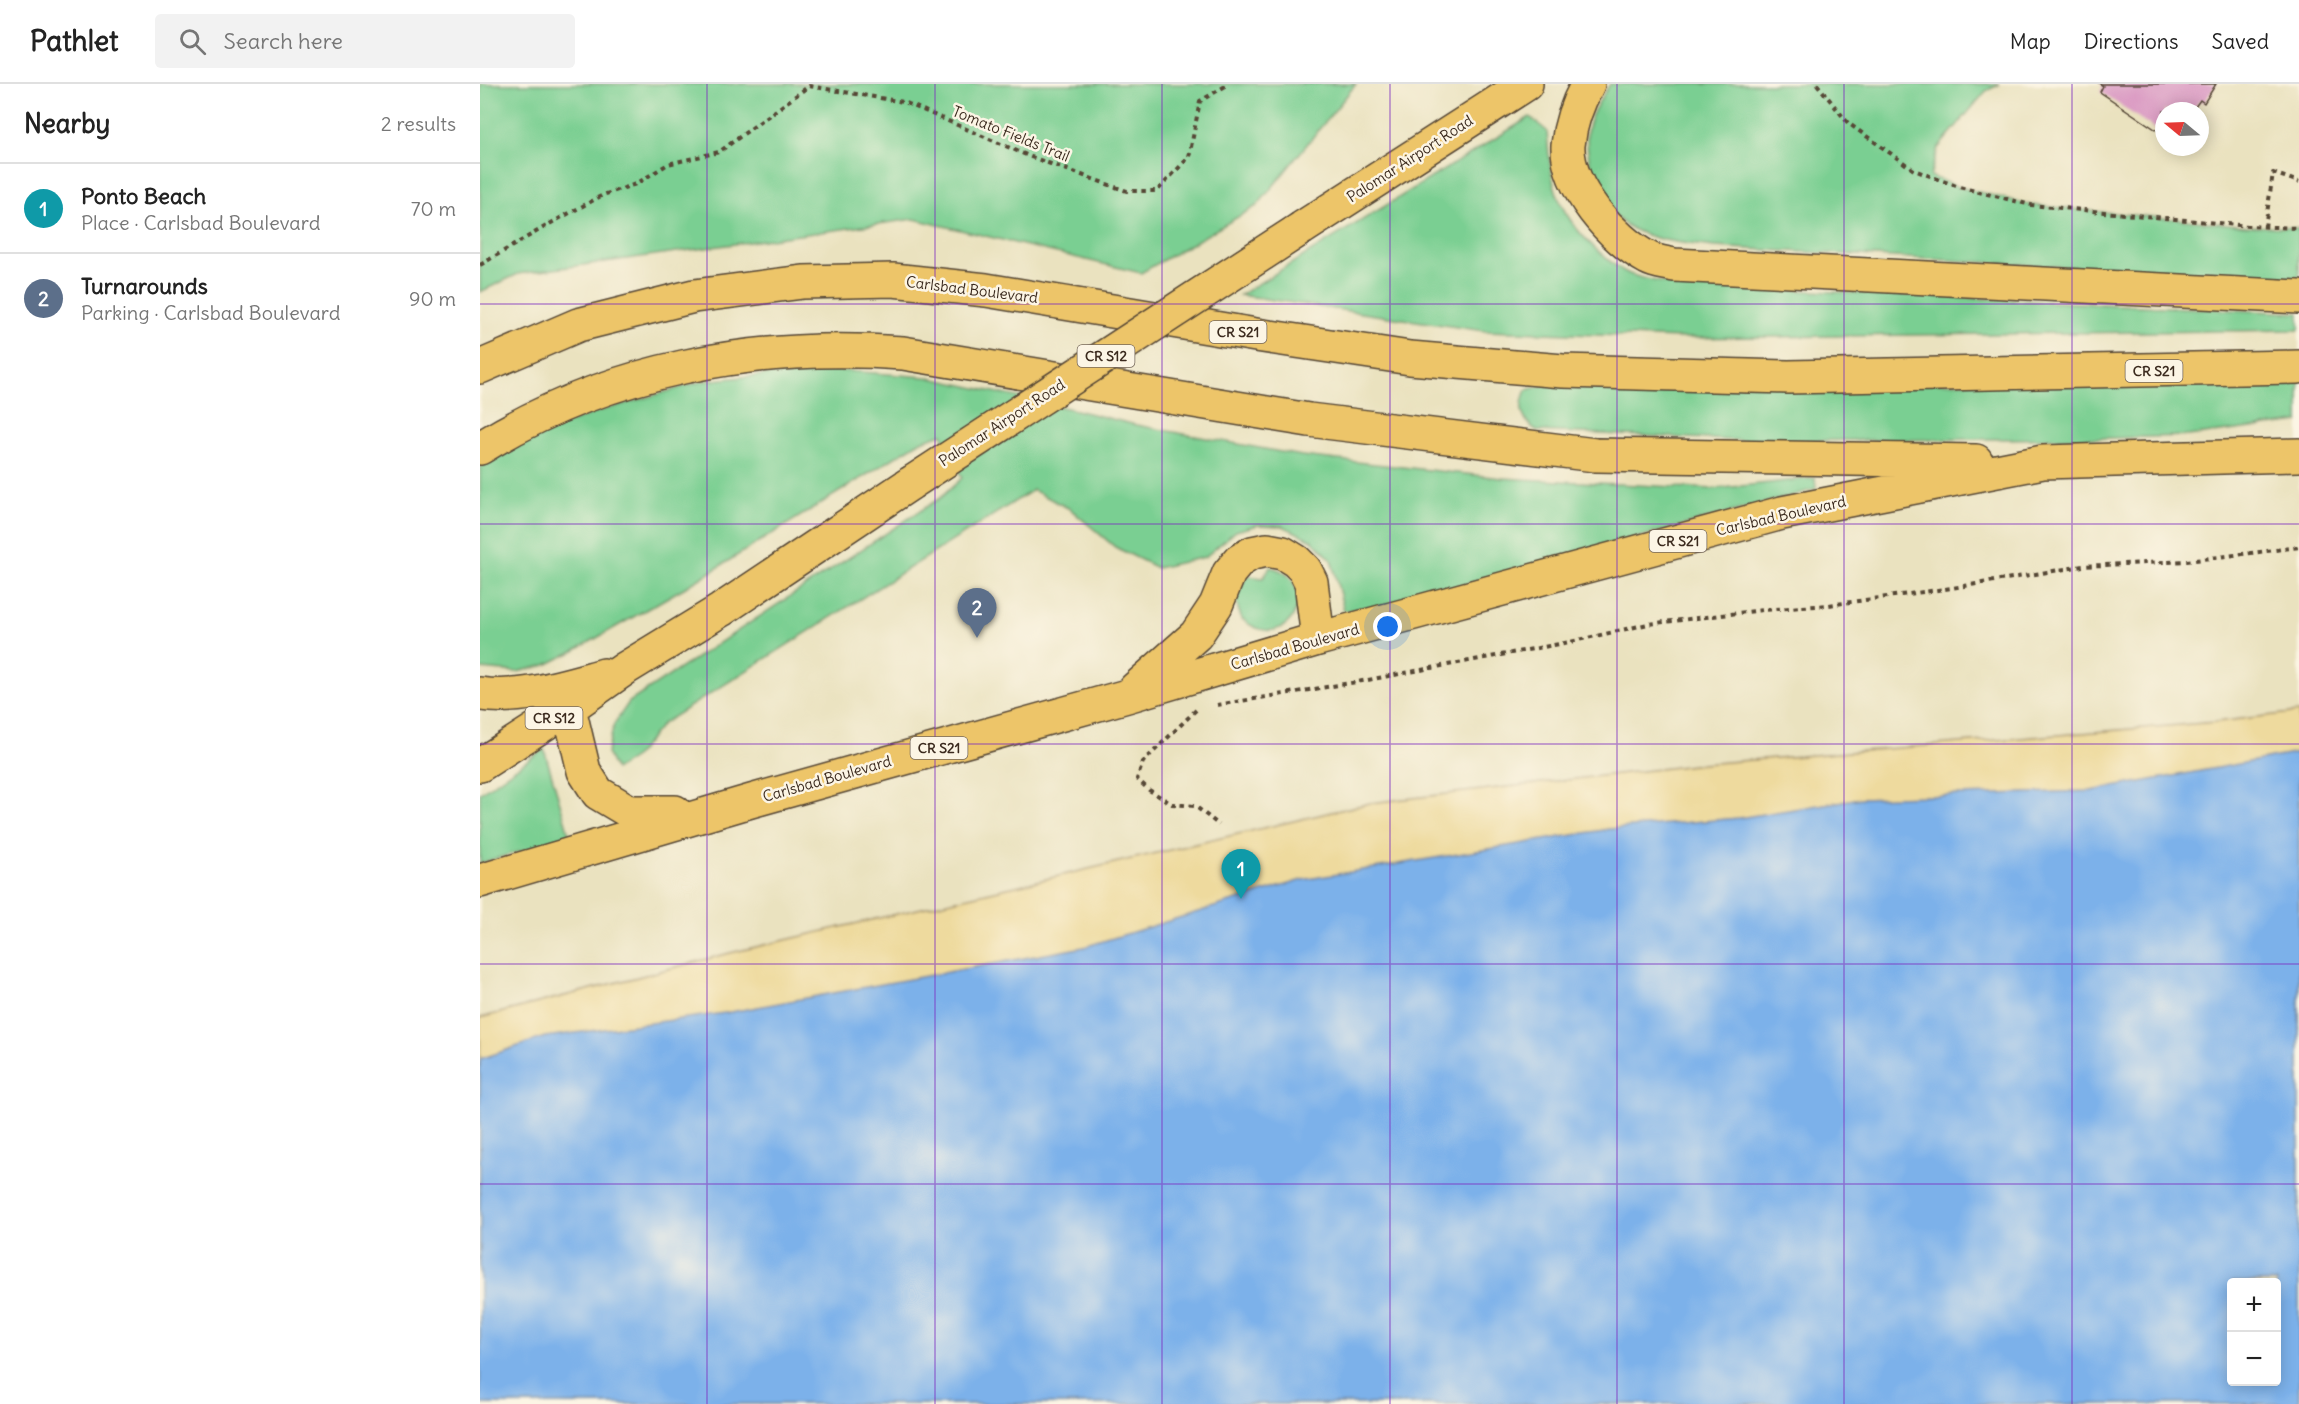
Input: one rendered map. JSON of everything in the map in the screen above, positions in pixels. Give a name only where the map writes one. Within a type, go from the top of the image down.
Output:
[{"type":"main road","name":"Palomar Airport Road","points":[[480,765],[1526,84]]},
{"type":"main road","points":[[1588,84],[1574,118],[1568,147],[1575,180],[1597,216],[1648,259],[1674,265],[2299,297]]},
{"type":"main road","name":"Carlsbad Boulevard","points":[[480,367],[578,325],[694,296],[803,282],[893,280],[986,290],[1410,358],[1563,371],[1788,377],[2299,367]]},
{"type":"main road","points":[[480,447],[533,417],[570,400],[672,368],[744,356],[802,351],[857,350],[903,353],[1309,420],[1595,455],[2043,462]]},
{"type":"main road","name":"Carlsbad Boulevard","points":[[480,881],[1318,639],[1782,513],[2043,462],[2299,455]]},
{"type":"main road","points":[[1127,696],[1196,635],[1216,605],[1229,573],[1239,561],[1252,553],[1267,550],[1282,553],[1296,561],[1305,570],[1311,582],[1318,639]]},
{"type":"main road","points":[[480,694],[524,695],[626,669]]},
{"type":"main road","points":[[569,708],[584,771],[598,793],[630,812],[678,812],[751,801]]},
{"type":"path","name":"Tomato Fields Trail","points":[[480,265],[603,195],[636,184],[668,164],[719,152],[809,86],[904,102],[1031,157],[1127,191],[1158,191],[1189,157],[1200,101],[1229,84]]},
{"type":"path","points":[[1817,84],[1848,123],[1914,170],[1959,187],[2031,205],[2299,228]]},
{"type":"path","points":[[2265,226],[2273,173],[2299,182]]},
{"type":"path","points":[[1209,706],[1357,682],[1547,646],[1648,624],[1763,610],[1829,605],[1952,588],[2083,566],[2187,561],[2299,547]]},
{"type":"path","points":[[1190,709],[1198,708],[1143,762],[1137,779],[1149,790],[1172,804],[1195,806],[1219,825]]},
{"type":"green space","points":[[480,84],[1356,84],[1257,206],[1141,273],[914,219],[518,274],[480,292]]},
{"type":"green space","points":[[1610,84],[2000,84],[1986,91],[1938,148],[1930,176],[1959,187],[2031,205],[2248,226],[2299,228],[2299,280],[1715,247],[1681,243],[1647,235],[1636,231],[1617,218],[1602,197],[1592,171],[1587,146],[1588,127]]},
{"type":"green space","points":[[1530,117],[1547,131],[1550,167],[1554,183],[1558,197],[1573,224],[1610,261],[1623,271],[1637,277],[1678,285],[2299,313],[2299,330],[1682,338],[1484,331],[1240,295]]},
{"type":"green space","points":[[822,369],[926,377],[1136,425],[1302,456],[1502,478],[1713,489],[1815,478],[1816,489],[1397,603],[1344,611],[1331,559],[1312,540],[1283,526],[1258,525],[1236,531],[1205,557],[1157,568],[1115,547],[1070,509],[1033,490],[662,724],[636,756],[615,770],[607,753],[614,724],[629,702],[940,498],[962,478],[942,434],[921,441],[696,581],[574,651],[546,665],[517,672],[480,669],[480,468],[522,440],[600,411],[703,381]]},
{"type":"green space","points":[[2299,381],[2299,422],[2188,436],[1752,441],[1538,431],[1528,423],[1522,408],[1526,390],[1544,385]]},
{"type":"green space","points":[[1270,567],[1286,574],[1295,586],[1298,600],[1295,613],[1287,624],[1275,630],[1259,629],[1242,619],[1237,602],[1238,592],[1247,576],[1263,578]]},
{"type":"green space","points":[[544,749],[570,837],[480,863],[480,793]]},
{"type":"sand","points":[[2299,712],[2299,817],[480,1096],[480,1018],[730,953],[1370,803],[1702,764],[2216,722]]},
{"type":"water","points":[[2299,753],[2299,1404],[480,1404],[480,1059],[545,1037],[725,1013],[1084,947],[1302,880],[1609,829],[1739,818],[1861,798],[2091,791]]},
{"type":"building","points":[[2100,84],[2216,84],[2205,102],[2200,100],[2199,102],[2155,102],[2155,129],[2100,92],[2103,86]]},
{"type":"place","name":"Turnarounds","points":[[977,638]]},
{"type":"place","name":"Ponto Beach","points":[[1241,899]]}]
